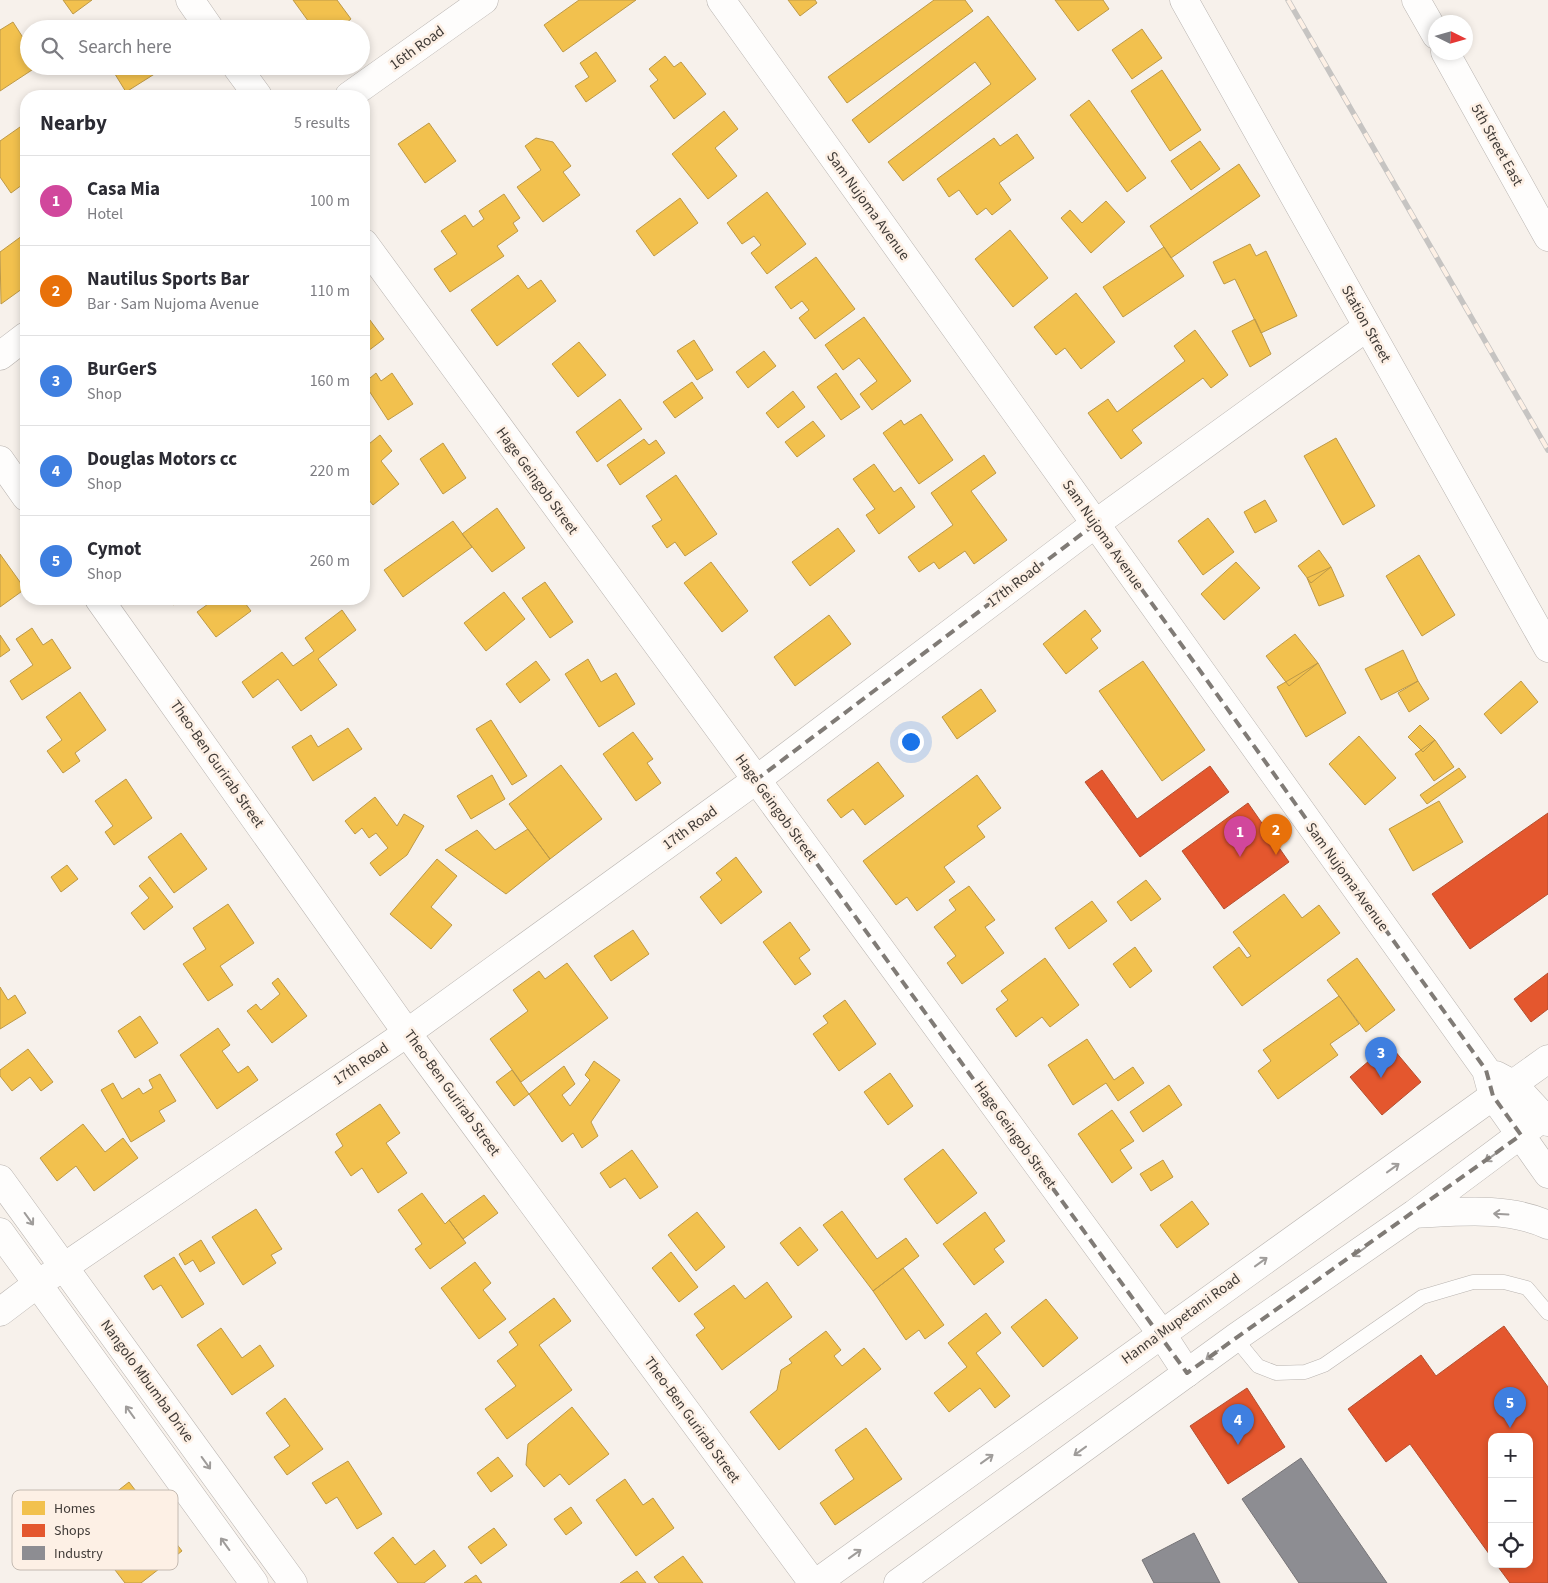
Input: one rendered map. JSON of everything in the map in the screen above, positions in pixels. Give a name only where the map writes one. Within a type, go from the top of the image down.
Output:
[{"type":"street","points":[[190,0],[204,20]]},
{"type":"street","name":"16th Road","points":[[357,90],[484,0]]},
{"type":"street","name":"Sam Nujoma Avenue","points":[[721,0],[1486,1070],[1503,1090],[1547,1118]]},
{"type":"street","name":"Station Street","points":[[1184,0],[1548,648]]},
{"type":"street","points":[[1416,0],[1428,21]]},
{"type":"street","name":"5th Street East","points":[[1449,60],[1548,237]]},
{"type":"street","points":[[243,75],[254,90]]},
{"type":"street","name":"Hage Geingob Street","points":[[370,251],[1161,1333],[1188,1373]]},
{"type":"street","name":"17th Road","points":[[0,1312],[37,1284],[408,1033],[756,780],[1095,524],[1367,327]]},
{"type":"street","points":[[0,356],[20,341]]},
{"type":"street","points":[[0,460],[20,488]]},
{"type":"street","name":"Theo-Ben Gurirab Street","points":[[103,605],[408,1033],[814,1583]]},
{"type":"street","name":"Hanna Mupetami Road","points":[[814,1583],[1161,1333],[1548,1059]]},
{"type":"street","name":"Sam Nujoma Avenue","points":[[1503,1090],[1521,1135],[1548,1174]]},
{"type":"street","points":[[898,1583],[1235,1338],[1414,1214],[1547,1118]]},
{"type":"street","name":"Nangolo Mbumba Drive","points":[[0,1179],[293,1583]]},
{"type":"street","points":[[1414,1214],[1470,1212],[1510,1214],[1548,1225]]},
{"type":"street","points":[[0,1232],[254,1583]]},
{"type":"lane","points":[[1235,1338],[1258,1366],[1276,1373],[1305,1372],[1324,1365],[1422,1297],[1473,1282],[1504,1282],[1527,1288],[1548,1313]]},
{"type":"highlighted area","points":[[1095,524],[1486,1070],[1493,1096],[1521,1135],[1187,1373],[756,780]]},
{"type":"building: Homes","points":[[63,0],[92,0],[73,14]]},
{"type":"building: Homes","points":[[293,0],[337,0],[351,19],[350,20],[307,20]]},
{"type":"building: Homes","points":[[579,0],[636,0],[563,52],[544,25]]},
{"type":"building: Homes","points":[[788,0],[815,0],[817,3],[800,16]]},
{"type":"building: Homes","points":[[934,0],[965,0],[973,11],[847,103],[828,77]]},
{"type":"building: Homes","points":[[1055,0],[1103,0],[1109,9],[1078,31]]},
{"type":"building: Homes","points":[[988,16],[1036,79],[903,181],[888,162],[991,84],[975,62],[869,143],[852,120]]},
{"type":"building: Homes","points":[[13,22],[20,33],[20,75],[24,75],[0,91],[0,30]]},
{"type":"building: Homes","points":[[1142,29],[1162,58],[1132,79],[1112,50]]},
{"type":"building: Homes","points":[[596,52],[616,81],[586,102],[575,86],[589,77],[580,63]]},
{"type":"building: Homes","points":[[665,56],[674,67],[681,62],[706,94],[674,119],[650,86],[658,80],[649,69]]},
{"type":"building: Homes","points":[[1162,70],[1201,130],[1170,151],[1131,91]]},
{"type":"building: Homes","points":[[116,75],[153,75],[129,90],[125,90]]},
{"type":"building: Homes","points":[[1089,100],[1146,178],[1127,192],[1070,115]]},
{"type":"building: Homes","points":[[724,111],[738,129],[715,148],[737,176],[708,199],[672,154]]},
{"type":"building: Homes","points":[[429,123],[456,161],[425,183],[398,144]]},
{"type":"building: Homes","points":[[20,127],[20,186],[11,193],[0,177],[0,141]]},
{"type":"building: Homes","points":[[1017,134],[1034,158],[999,183],[1011,200],[992,215],[986,208],[977,215],[959,190],[949,197],[937,179],[994,138],[1000,146]]},
{"type":"building: Homes","points":[[536,138],[553,142],[571,166],[563,172],[580,195],[543,222],[517,187],[541,170],[525,146]]},
{"type":"building: Homes","points":[[1200,141],[1220,169],[1191,190],[1171,161]]},
{"type":"building: Homes","points":[[1239,164],[1260,196],[1171,258],[1150,226]]},
{"type":"building: Homes","points":[[767,192],[806,244],[767,274],[751,253],[761,245],[754,236],[742,244],[727,223]]},
{"type":"building: Homes","points":[[504,194],[520,218],[513,223],[518,231],[497,246],[504,256],[450,292],[434,269],[457,254],[441,231],[465,215],[473,227],[484,219],[479,211]]},
{"type":"building: Homes","points":[[680,198],[698,223],[654,256],[636,231]]},
{"type":"building: Homes","points":[[1106,201],[1125,222],[1091,253],[1061,218],[1070,210],[1082,223]]},
{"type":"building: Homes","points":[[1010,230],[1048,278],[1013,307],[975,259]]},
{"type":"building: Homes","points":[[20,237],[20,290],[1,304],[0,252]]},
{"type":"building: Homes","points":[[1250,244],[1256,256],[1266,251],[1297,316],[1261,333],[1235,279],[1224,284],[1213,262]]},
{"type":"building: Homes","points":[[1164,247],[1184,276],[1123,317],[1103,287]]},
{"type":"building: Homes","points":[[816,257],[855,309],[815,339],[799,318],[809,310],[802,301],[791,309],[775,287]]},
{"type":"building: Homes","points":[[518,275],[528,289],[541,280],[556,301],[497,346],[471,310]]},
{"type":"building: Homes","points":[[1076,293],[1115,342],[1081,369],[1065,348],[1056,355],[1034,327]]},
{"type":"building: Homes","points":[[864,317],[911,381],[872,410],[860,394],[877,381],[859,358],[843,370],[825,345]]},
{"type":"building: Homes","points":[[1255,319],[1271,354],[1250,367],[1232,331]]},
{"type":"building: Homes","points":[[370,320],[384,339],[370,350]]},
{"type":"building: Homes","points":[[1195,330],[1228,375],[1211,388],[1203,378],[1132,430],[1142,443],[1121,459],[1088,413],[1108,399],[1117,412],[1185,361],[1174,346]]},
{"type":"building: Homes","points":[[694,340],[713,370],[697,380],[677,351]]},
{"type":"building: Homes","points":[[579,342],[606,375],[578,397],[552,364]]},
{"type":"building: Homes","points":[[764,351],[776,366],[748,388],[736,372]]},
{"type":"building: Homes","points":[[376,373],[381,381],[392,373],[413,404],[388,420],[370,392],[370,378]]},
{"type":"building: Homes","points":[[836,373],[860,407],[841,420],[817,387]]},
{"type":"building: Homes","points":[[692,382],[703,398],[675,418],[663,402]]},
{"type":"building: Homes","points":[[793,391],[805,407],[778,428],[766,413]]},
{"type":"building: Homes","points":[[620,399],[642,429],[597,462],[576,432]]},
{"type":"building: Homes","points":[[921,414],[953,460],[919,484],[883,433],[901,420],[904,425]]},
{"type":"building: Homes","points":[[813,421],[825,436],[797,457],[785,442]]},
{"type":"building: Homes","points":[[380,435],[392,451],[381,461],[399,484],[373,505],[370,501],[370,443]]},
{"type":"building: Homes","points":[[1336,438],[1375,506],[1343,525],[1304,456]]},
{"type":"building: Homes","points":[[644,439],[649,445],[656,440],[665,453],[620,485],[607,465]]},
{"type":"building: Homes","points":[[443,443],[466,478],[443,494],[420,459]]},
{"type":"building: Homes","points":[[984,455],[996,473],[971,491],[1007,540],[974,564],[965,551],[939,569],[934,562],[919,572],[908,557],[953,525],[931,493]]},
{"type":"building: Homes","points":[[874,464],[894,492],[901,487],[915,507],[879,534],[866,515],[875,509],[853,479]]},
{"type":"building: Homes","points":[[676,475],[717,534],[685,556],[675,542],[667,548],[652,526],[662,520],[646,496]]},
{"type":"building: Homes","points":[[1265,500],[1277,521],[1255,533],[1244,512]]},
{"type":"building: Homes","points":[[497,508],[525,548],[492,572],[462,534]]},
{"type":"building: Homes","points":[[1208,518],[1234,552],[1203,575],[1178,541]]},
{"type":"building: Homes","points":[[453,521],[472,547],[403,597],[384,570]]},
{"type":"building: Homes","points":[[838,528],[855,551],[810,586],[792,562]]},
{"type":"building: Homes","points":[[1319,550],[1331,567],[1311,583],[1298,566]]},
{"type":"building: Homes","points":[[0,554],[20,582],[20,593],[0,607]]},
{"type":"building: Homes","points":[[1419,555],[1455,615],[1422,636],[1386,576]]},
{"type":"building: Homes","points":[[711,562],[748,611],[722,632],[684,583]]},
{"type":"building: Homes","points":[[1236,562],[1260,588],[1224,620],[1201,594]]},
{"type":"building: Homes","points":[[1331,567],[1344,596],[1319,606],[1307,578]]},
{"type":"building: Homes","points":[[545,582],[573,622],[550,638],[522,598]]},
{"type":"building: Homes","points":[[504,592],[525,619],[486,651],[464,623]]},
{"type":"building: Homes","points":[[207,605],[246,605],[251,611],[216,637],[197,612]]},
{"type":"building: Homes","points":[[342,610],[356,630],[318,659],[337,685],[301,711],[278,679],[253,698],[242,682],[282,652],[293,666],[314,651],[305,638]]},
{"type":"building: Homes","points":[[1085,610],[1101,631],[1091,639],[1098,648],[1066,674],[1043,644]]},
{"type":"building: Homes","points":[[829,615],[851,644],[795,686],[774,657]]},
{"type":"building: Homes","points":[[32,628],[43,645],[52,639],[71,668],[22,700],[10,681],[33,665],[16,639]]},
{"type":"building: Homes","points":[[1295,634],[1318,663],[1289,686],[1266,656]]},
{"type":"building: Homes","points":[[0,635],[10,650],[0,657]]},
{"type":"building: Homes","points":[[1403,650],[1418,681],[1381,700],[1365,669]]},
{"type":"building: Homes","points":[[588,659],[601,682],[616,673],[635,704],[599,727],[565,674]]},
{"type":"building: Homes","points":[[536,661],[550,680],[520,703],[506,684]]},
{"type":"building: Homes","points":[[1143,661],[1205,750],[1162,781],[1099,691]]},
{"type":"building: Homes","points":[[1318,663],[1346,713],[1306,737],[1277,687]]},
{"type":"building: Homes","points":[[1418,681],[1429,699],[1409,712],[1398,693]]},
{"type":"building: Homes","points":[[1521,681],[1538,702],[1501,734],[1484,714]]},
{"type":"building: Homes","points":[[981,689],[996,711],[957,739],[942,717]]},
{"type":"building: Homes","points":[[80,692],[106,730],[75,753],[80,761],[63,773],[47,751],[62,740],[46,717]]},
{"type":"building: Homes","points":[[491,720],[527,776],[512,785],[476,729]]},
{"type":"building: Homes","points":[[1420,725],[1435,740],[1423,752],[1408,737]]},
{"type":"building: Homes","points":[[348,728],[362,749],[313,781],[292,747],[311,735],[318,747]]},
{"type":"building: Homes","points":[[633,732],[653,759],[647,763],[661,783],[636,801],[603,754]]},
{"type":"building: Homes","points":[[1359,736],[1396,778],[1365,805],[1329,764]]},
{"type":"building: Homes","points":[[1435,740],[1454,767],[1434,781],[1415,754]]},
{"type":"building: Homes","points":[[878,762],[904,796],[865,825],[853,809],[841,818],[827,800]]},
{"type":"building: Homes","points":[[561,765],[602,819],[550,859],[509,804]]},
{"type":"building: Homes","points":[[1459,768],[1466,777],[1427,804],[1420,795]]},
{"type":"building: Homes","points":[[492,775],[505,799],[471,819],[457,796]]},
{"type":"building: Homes","points":[[977,775],[1001,808],[977,826],[985,837],[944,867],[955,882],[917,911],[907,897],[896,905],[863,861]]},
{"type":"building: Homes","points":[[126,779],[152,818],[114,845],[105,832],[113,826],[95,801]]},
{"type":"building: Homes","points":[[375,797],[397,826],[404,814],[424,826],[407,855],[380,876],[370,863],[388,848],[376,833],[369,838],[362,828],[355,834],[345,821]]},
{"type":"building: Homes","points":[[1439,801],[1463,842],[1413,871],[1389,829]]},
{"type":"building: Homes","points":[[528,829],[550,859],[506,894],[445,850],[477,830],[495,850]]},
{"type":"building: Homes","points":[[181,833],[207,869],[174,893],[148,857]]},
{"type":"building: Homes","points":[[736,857],[762,892],[721,924],[700,897],[722,880],[716,873]]},
{"type":"building: Homes","points":[[437,859],[457,876],[431,907],[452,925],[431,949],[390,914]]},
{"type":"building: Homes","points":[[67,865],[78,879],[61,892],[51,877]]},
{"type":"building: Homes","points":[[150,877],[173,907],[144,930],[131,913],[149,898],[139,886]]},
{"type":"building: Homes","points":[[1146,880],[1161,899],[1131,921],[1117,902]]},
{"type":"building: Homes","points":[[969,886],[995,920],[985,927],[1004,953],[962,984],[947,963],[956,956],[934,927],[956,910],[949,900]]},
{"type":"building: Homes","points":[[1284,894],[1302,918],[1319,905],[1340,933],[1242,1006],[1213,967],[1239,947],[1247,958],[1251,956],[1233,932]]},
{"type":"building: Homes","points":[[1092,901],[1107,921],[1069,949],[1055,928]]},
{"type":"building: Homes","points":[[228,904],[254,943],[220,966],[233,985],[208,1001],[183,964],[206,949],[193,928]]},
{"type":"building: Homes","points":[[790,922],[810,950],[799,958],[811,974],[795,985],[763,942]]},
{"type":"building: Homes","points":[[633,930],[649,954],[611,981],[594,956]]},
{"type":"building: Homes","points":[[1135,947],[1152,971],[1130,988],[1113,964]]},
{"type":"building: Homes","points":[[1045,958],[1079,1005],[1050,1027],[1042,1017],[1016,1037],[996,1009],[1008,1000],[1001,991]]},
{"type":"building: Homes","points":[[1357,958],[1395,1010],[1366,1032],[1327,980]]},
{"type":"building: Homes","points":[[567,963],[608,1018],[521,1082],[490,1039],[528,1011],[513,990],[539,971],[545,979]]},
{"type":"building: Homes","points":[[278,978],[307,1016],[272,1043],[247,1011],[256,1004],[261,1010],[280,994],[272,983]]},
{"type":"building: Homes","points":[[0,987],[8,1000],[15,995],[26,1013],[0,1029]]},
{"type":"building: Homes","points":[[1339,996],[1359,1024],[1330,1044],[1338,1055],[1278,1099],[1258,1071],[1271,1061],[1263,1050]]},
{"type":"building: Homes","points":[[845,1000],[876,1044],[839,1071],[813,1034],[828,1023],[823,1016]]},
{"type":"building: Homes","points":[[140,1016],[158,1043],[135,1058],[118,1031]]},
{"type":"building: Homes","points":[[218,1028],[230,1045],[222,1051],[238,1073],[248,1066],[258,1080],[217,1109],[180,1055]]},
{"type":"building: Homes","points":[[1087,1039],[1114,1080],[1133,1067],[1144,1083],[1118,1101],[1106,1083],[1073,1105],[1048,1065]]},
{"type":"building: Homes","points":[[28,1049],[53,1082],[41,1091],[30,1077],[12,1091],[0,1076],[0,1070]]},
{"type":"building: Homes","points":[[594,1061],[620,1080],[591,1122],[598,1136],[582,1148],[573,1133],[562,1142],[529,1094],[564,1066],[575,1084],[562,1095],[570,1106],[590,1080],[585,1075]]},
{"type":"building: Homes","points":[[512,1070],[529,1094],[514,1106],[496,1082]]},
{"type":"building: Homes","points":[[890,1073],[913,1106],[888,1125],[864,1092]]},
{"type":"building: Homes","points":[[160,1074],[176,1101],[159,1111],[165,1121],[131,1142],[101,1090],[113,1083],[122,1099],[139,1088],[143,1094],[153,1088],[149,1080]]},
{"type":"building: Homes","points":[[1169,1085],[1182,1105],[1143,1132],[1130,1112]]},
{"type":"building: Homes","points":[[380,1104],[400,1133],[386,1143],[407,1173],[378,1193],[362,1168],[351,1176],[335,1152],[343,1146],[336,1134]]},
{"type":"building: Homes","points":[[1112,1110],[1134,1141],[1120,1150],[1132,1168],[1112,1183],[1078,1134]]},
{"type":"building: Homes","points":[[83,1124],[105,1152],[123,1138],[138,1158],[94,1191],[76,1166],[57,1181],[40,1158]]},
{"type":"building: Homes","points":[[943,1149],[977,1193],[937,1224],[904,1179]]},
{"type":"building: Homes","points":[[632,1150],[658,1187],[640,1199],[625,1178],[610,1188],[600,1173]]},
{"type":"building: Homes","points":[[1163,1160],[1173,1177],[1151,1191],[1140,1174]]},
{"type":"building: Homes","points":[[422,1193],[445,1224],[449,1220],[466,1243],[430,1269],[415,1249],[422,1244],[398,1210]]},
{"type":"building: Homes","points":[[484,1195],[498,1213],[463,1239],[449,1220]]},
{"type":"building: Homes","points":[[1192,1201],[1209,1224],[1177,1248],[1160,1225]]},
{"type":"building: Homes","points":[[256,1209],[282,1249],[271,1255],[276,1263],[243,1285],[212,1237]]},
{"type":"building: Homes","points":[[842,1211],[877,1259],[906,1238],[919,1256],[873,1291],[823,1225]]},
{"type":"building: Homes","points":[[697,1212],[725,1247],[696,1271],[668,1235]]},
{"type":"building: Homes","points":[[985,1212],[1005,1241],[994,1249],[1004,1262],[974,1285],[943,1244]]},
{"type":"building: Homes","points":[[800,1227],[818,1250],[798,1266],[780,1243]]},
{"type":"building: Homes","points":[[201,1240],[215,1263],[200,1272],[193,1260],[185,1265],[179,1254]]},
{"type":"building: Homes","points":[[671,1252],[698,1287],[679,1302],[652,1268]]},
{"type":"building: Homes","points":[[174,1257],[204,1304],[182,1318],[161,1285],[153,1290],[144,1276]]},
{"type":"building: Homes","points":[[475,1262],[491,1283],[483,1290],[506,1319],[479,1339],[441,1288]]},
{"type":"building: Homes","points":[[903,1268],[944,1325],[925,1339],[919,1330],[906,1340],[873,1291]]},
{"type":"building: Homes","points":[[767,1282],[792,1317],[722,1370],[696,1335],[705,1328],[694,1314],[734,1285],[745,1299]]},
{"type":"building: Homes","points":[[554,1298],[571,1321],[539,1345],[572,1390],[507,1439],[485,1409],[516,1386],[497,1361],[518,1345],[509,1332]]},
{"type":"building: Homes","points":[[1046,1299],[1078,1338],[1043,1367],[1011,1327]]},
{"type":"building: Homes","points":[[986,1313],[1001,1333],[976,1353],[1010,1396],[995,1408],[980,1388],[949,1412],[934,1393],[967,1367],[948,1343]]},
{"type":"building: Homes","points":[[221,1328],[242,1358],[260,1345],[274,1366],[232,1395],[197,1345]]},
{"type":"building: Homes","points":[[826,1331],[841,1350],[834,1356],[842,1366],[864,1348],[881,1369],[779,1450],[750,1412],[777,1390],[781,1370],[792,1363],[789,1359]]},
{"type":"building: Homes","points":[[285,1398],[323,1449],[287,1475],[274,1457],[290,1446],[266,1413]]},
{"type":"building: Homes","points":[[572,1407],[609,1454],[569,1485],[560,1474],[544,1487],[526,1465],[528,1444]]},
{"type":"building: Homes","points":[[866,1428],[902,1479],[835,1525],[820,1503],[854,1479],[835,1450]]},
{"type":"building: Homes","points":[[498,1457],[513,1476],[491,1492],[477,1473]]},
{"type":"building: Homes","points":[[348,1461],[382,1514],[357,1529],[337,1497],[326,1504],[312,1483]]},
{"type":"building: Homes","points":[[625,1479],[643,1505],[653,1498],[674,1528],[636,1556],[596,1500]]},
{"type":"building: Homes","points":[[129,1482],[135,1490],[119,1490]]},
{"type":"building: Homes","points":[[571,1507],[582,1523],[566,1535],[554,1519]]},
{"type":"building: Homes","points":[[494,1528],[507,1545],[481,1564],[468,1547]]},
{"type":"building: Homes","points":[[393,1537],[415,1565],[434,1550],[446,1566],[424,1583],[398,1583],[374,1553]]},
{"type":"building: Homes","points":[[178,1546],[182,1551],[178,1554]]},
{"type":"building: Homes","points":[[683,1556],[703,1583],[659,1583],[654,1577]]},
{"type":"building: Homes","points":[[115,1570],[158,1570],[141,1583],[125,1583]]},
{"type":"building: Homes","points":[[637,1571],[646,1583],[620,1583]]},
{"type":"building: Homes","points":[[476,1575],[482,1583],[464,1583]]},
{"type":"building: Shops","points":[[1210,766],[1229,792],[1140,857],[1085,782],[1102,770],[1137,819]]},
{"type":"building: Shops","points":[[1248,803],[1289,862],[1224,909],[1182,851]]},
{"type":"building: Shops","points":[[1548,813],[1548,894],[1470,949],[1432,894]]},
{"type":"building: Shops","points":[[1548,973],[1548,1009],[1531,1022],[1514,999]]},
{"type":"building: Shops","points":[[1389,1044],[1421,1082],[1382,1115],[1350,1077]]},
{"type":"building: Shops","points":[[1504,1326],[1548,1387],[1548,1583],[1510,1583],[1499,1568],[1533,1568],[1533,1433],[1488,1433],[1488,1552],[1410,1444],[1386,1462],[1348,1409],[1421,1355],[1436,1376]]},
{"type":"building: Shops","points":[[1247,1388],[1285,1447],[1228,1484],[1190,1426]]},
{"type":"building: Industry","points":[[1301,1458],[1387,1583],[1299,1583],[1242,1499]]},
{"type":"building: Industry","points":[[1194,1533],[1220,1583],[1154,1583],[1142,1560]]},
{"type":"railway","points":[[1288,0],[1548,450]]},
{"type":"place","name":"Nautilus Sports Bar","points":[[1276,855]]},
{"type":"place","name":"Casa Mia","points":[[1240,857]]},
{"type":"place","name":"BurGerS","points":[[1381,1078]]},
{"type":"place","name":"Cymot","points":[[1510,1428]]},
{"type":"place","name":"Douglas Motors cc","points":[[1238,1445]]}]
